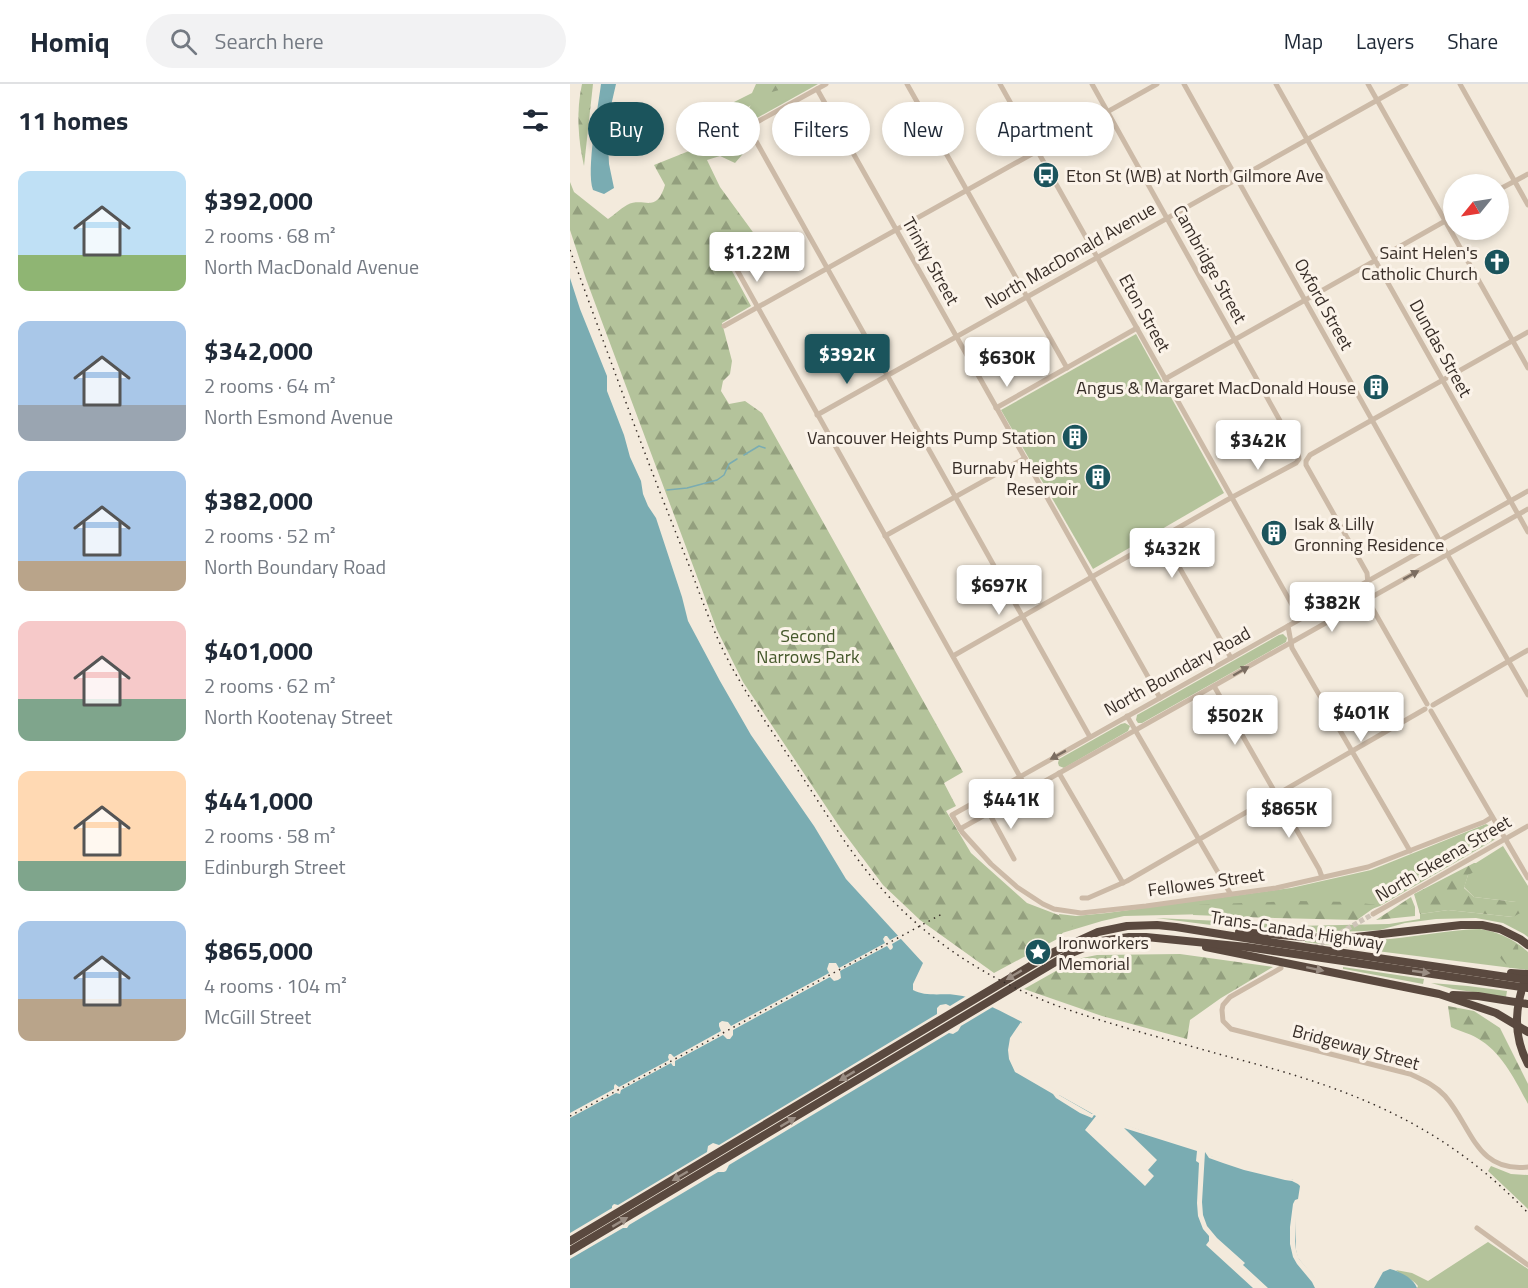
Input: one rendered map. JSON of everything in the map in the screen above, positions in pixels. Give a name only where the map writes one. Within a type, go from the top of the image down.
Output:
[{"type":"highway","points":[[1176,927],[1262,935],[1338,938],[1472,924],[1500,928],[1528,945]]},
{"type":"highway","name":"Trans-Canada Highway","points":[[1067,950],[1098,932],[1113,928],[1141,925],[1176,927],[1471,971],[1512,979],[1528,988]]},
{"type":"highway","name":"Trans-Canada Highway","points":[[1067,950],[1101,941],[1129,937],[1257,948],[1512,979],[1528,977]]},
{"type":"highway","points":[[1176,940],[1440,994],[1478,1006],[1528,1032]]},
{"type":"highway","points":[[570,1241],[1052,953],[1067,950]]},
{"type":"highway","points":[[570,1251],[1067,950]]},
{"type":"highway","points":[[1528,977],[1521,993],[1516,1017],[1517,1032],[1528,1064]]},
{"type":"highway","points":[[1440,994],[1528,1004]]},
{"type":"street","points":[[826,84],[757,122],[752,128],[752,134],[1090,737]]},
{"type":"street","points":[[907,84],[1067,368]]},
{"type":"street","name":"Eton Street","points":[[1000,84],[1010,102]]},
{"type":"street","name":"Cambridge Street","points":[[1092,84],[1102,102]]},
{"type":"street","points":[[1114,108],[1157,84]]},
{"type":"street","name":"Oxford Street","points":[[1184,84],[1528,695]]},
{"type":"street","name":"Dundas Street","points":[[1276,84],[1528,532]]},
{"type":"street","points":[[1368,84],[1443,217]]},
{"type":"street","name":"North MacDonald Avenue","points":[[817,415],[1406,84]]},
{"type":"street","points":[[1460,84],[1528,205]]},
{"type":"street","name":"Trinity Street","points":[[817,89],[1160,698]]},
{"type":"street","name":"Cambridge Street","points":[[1114,125],[1298,453],[1299,459],[1296,463],[1232,498]]},
{"type":"street","points":[[724,326],[1028,156]]},
{"type":"street","name":"Eton Street","points":[[1040,156],[1300,619]]},
{"type":"street","points":[[1509,184],[1528,174]]},
{"type":"street","points":[[1165,379],[1443,222]]},
{"type":"street","points":[[1456,240],[1528,368]]},
{"type":"street","points":[[737,270],[1028,791]]},
{"type":"street","points":[[996,408],[1137,328]]},
{"type":"street","points":[[1528,332],[1310,455],[1306,461],[1306,465],[1367,573],[1370,604],[1528,878]]},
{"type":"street","points":[[885,536],[1025,458]]},
{"type":"street","name":"North Boundary Road","points":[[952,815],[1528,491]]},
{"type":"street","points":[[952,656],[1232,498]]},
{"type":"street","name":"North Boundary Road","points":[[960,829],[1528,509]]},
{"type":"street","points":[[1162,537],[1231,658]]},
{"type":"street","points":[[1288,626],[1292,648],[1410,851]]},
{"type":"street","points":[[1082,898],[1089,898],[1123,883],[1528,650]]},
{"type":"street","points":[[1214,686],[1322,877]]},
{"type":"street","points":[[1128,716],[1230,893]]},
{"type":"street","points":[[1059,773],[1123,883]]},
{"type":"street","points":[[988,813],[1014,859]]},
{"type":"street","name":"Fellowes Street","points":[[952,815],[960,829],[991,864],[1017,887],[1043,904],[1073,913],[1146,906],[1276,888],[1368,867],[1492,817]]},
{"type":"street","name":"North Skeena Street","points":[[1372,915],[1528,826]]},
{"type":"street","name":"Bridgeway Street","points":[[1281,968],[1230,997],[1221,1010],[1223,1021],[1231,1029],[1410,1074],[1438,1089],[1446,1097],[1474,1144],[1493,1162],[1502,1166],[1528,1167]]},
{"type":"street","points":[[1477,1228],[1528,1265]]},
{"type":"green space","points":[[582,84],[593,84],[591,102],[588,102],[584,166],[578,125]]},
{"type":"green space","points":[[756,84],[791,84],[768,93],[756,102],[734,102],[752,93]]},
{"type":"green space","points":[[760,84],[818,84],[786,102],[772,102],[772,110],[760,116],[760,102],[752,102]]},
{"type":"green space","name":"Second Narrows Park","points":[[676,156],[720,156],[707,160],[720,187],[766,250],[732,271],[751,306],[722,323],[732,361],[730,374],[723,381],[721,391],[729,404],[745,401],[762,413],[963,772],[944,783],[956,806],[946,811],[971,853],[1027,903],[1074,921],[1073,926],[1064,931],[1059,938],[994,973],[920,920],[883,885],[841,829],[743,682],[717,630],[586,279],[570,230],[570,182],[574,192],[608,219],[627,205],[658,200],[665,185],[654,165]]},
{"type":"green space","name":"Second Narrows Park","points":[[720,156],[741,156],[735,163]]},
{"type":"green space","points":[[1136,334],[1224,493],[1093,569],[1001,410]]},
{"type":"green space","points":[[1283,634],[1287,638],[1286,642],[1142,723],[1136,720],[1137,715]]},
{"type":"green space","points":[[1125,723],[1130,726],[1128,731],[1064,768],[1059,766],[1059,759]]},
{"type":"green space","points":[[1486,824],[1490,826],[1496,837],[1494,840],[1380,906],[1369,910],[1124,916],[1062,933],[1059,914],[1076,916],[1107,913],[1291,888],[1371,870]]},
{"type":"green space","points":[[1503,846],[1528,886],[1528,937],[1503,923],[1476,918],[1436,919],[1405,923],[1380,930],[1301,933],[1156,918],[1294,926],[1389,924],[1420,919],[1420,914],[1448,910],[1513,917],[1516,902],[1474,897],[1464,887],[1468,875],[1479,863],[1476,863]]},
{"type":"green space","points":[[1474,863],[1479,863],[1480,869],[1468,875],[1464,888],[1474,897],[1516,902],[1525,906],[1522,912],[1513,917],[1448,910],[1420,914],[1414,894]]},
{"type":"green space","points":[[1411,897],[1415,907],[1415,916],[1376,920]]},
{"type":"green space","points":[[1297,901],[1378,905],[1357,920],[1193,915],[1193,905]]},
{"type":"green space","points":[[1480,929],[1506,937],[1523,947],[1528,952],[1528,970],[1305,942],[1305,940],[1390,939]]},
{"type":"green space","points":[[1501,935],[1518,945],[1519,963],[1510,968],[1495,948]]},
{"type":"green space","points":[[1180,954],[1273,967],[1221,998],[1190,1020],[1187,1039],[1102,1016],[1024,989],[1082,958],[1097,955]]},
{"type":"green space","points":[[1343,967],[1424,979],[1423,984],[1343,969]]},
{"type":"green space","points":[[1431,983],[1507,991],[1506,997],[1453,989]]},
{"type":"green space","points":[[1448,1006],[1474,1011],[1500,1028],[1528,1084],[1528,1104],[1507,1067],[1494,1051],[1474,1036],[1451,1027]]},
{"type":"green space","points":[[1491,1166],[1511,1174],[1528,1175],[1528,1209],[1488,1171]]},
{"type":"green space","points":[[1488,1242],[1528,1269],[1528,1288],[1417,1288],[1416,1283],[1396,1270],[1412,1273],[1428,1281]]},
{"type":"water","points":[[601,84],[616,84],[612,102],[598,102]]},
{"type":"water","points":[[592,156],[609,156],[614,188],[604,194],[593,190]]},
{"type":"water","points":[[570,278],[607,376],[607,391],[630,457],[641,481],[643,494],[656,518],[688,621],[751,735],[814,826],[846,879],[923,963],[913,984],[913,990],[923,993],[964,996],[1022,1022],[1012,1049],[1012,1057],[1016,1065],[1035,1081],[1058,1092],[1059,1095],[1093,1114],[1206,1151],[1210,1156],[1249,1170],[1292,1179],[1300,1185],[1300,1199],[1295,1215],[1298,1258],[1323,1288],[570,1288]]},
{"type":"water","points":[[1390,1269],[1406,1276],[1417,1288],[1374,1288],[1383,1272]]},
{"type":"pier","points":[[901,934],[904,937],[892,944],[892,949],[890,950],[887,946],[840,971],[841,978],[838,980],[834,981],[830,977],[733,1030],[730,1039],[723,1035],[675,1061],[675,1066],[671,1063],[621,1090],[620,1094],[616,1093],[570,1118],[570,1113],[614,1089],[615,1084],[619,1087],[669,1060],[669,1054],[674,1057],[721,1031],[719,1023],[722,1021],[728,1022],[731,1026],[829,973],[827,969],[829,963],[836,963],[839,968],[885,943],[883,939],[885,936],[890,940]]},
{"type":"pier","points":[[968,995],[996,1005],[961,1026],[953,1034],[949,1033],[729,1165],[726,1171],[718,1172],[627,1228],[623,1228],[570,1259],[570,1233],[612,1208],[614,1204],[618,1205],[707,1152],[708,1146],[713,1143],[719,1145],[937,1014],[937,1008],[940,1005],[950,1006]]},
{"type":"pier","points":[[1021,1022],[1013,1051],[1020,1068],[1092,1114],[1102,1113],[1105,1117],[1146,1132],[1195,1144],[1207,1150],[1211,1156],[1253,1170],[1300,1181],[1302,1201],[1296,1215],[1296,1250],[1299,1259],[1325,1288],[1315,1288],[1293,1257],[1290,1227],[1293,1204],[1298,1199],[1300,1186],[1298,1184],[1223,1163],[1209,1158],[1205,1152],[1203,1215],[1207,1226],[1217,1238],[1268,1288],[1253,1288],[1206,1245],[1209,1236],[1203,1229],[1198,1216],[1199,1163],[1196,1161],[1197,1151],[1124,1128],[1157,1160],[1148,1170],[1154,1176],[1145,1186],[1085,1130],[1096,1116],[1092,1118],[1080,1113],[1015,1072],[1008,1050],[1010,1038]]},
{"type":"waterway","points":[[744,455],[759,446],[765,448]]},
{"type":"waterway","points":[[667,490],[687,488],[717,480],[724,475],[729,464],[737,459]]},
{"type":"tunnel","points":[[1314,948],[1373,914]]},
{"type":"railway","points":[[570,250],[651,470],[727,658],[753,703],[839,833],[870,875],[901,909],[970,963],[1021,991],[1111,1024],[1310,1080],[1353,1095],[1394,1114],[1431,1134],[1466,1158],[1528,1213]]},
{"type":"railway","points":[[570,1116],[942,914]]},
{"type":"place","name":"Eton St (WB) at North Gilmore Ave","points":[[1046,175]]},
{"type":"place","name":"Saint Helen's Catholic Church","points":[[1497,262]]},
{"type":"place","name":"Angus & Margaret MacDonald House","points":[[1376,387]]},
{"type":"place","name":"Vancouver Heights Pump Station","points":[[1075,437]]},
{"type":"place","name":"Burnaby Heights Reservoir","points":[[1098,477]]},
{"type":"place","name":"Isak & Lilly Gronning Residence","points":[[1274,533]]},
{"type":"place","name":"Ironworkers Memorial","points":[[1038,952]]}]
